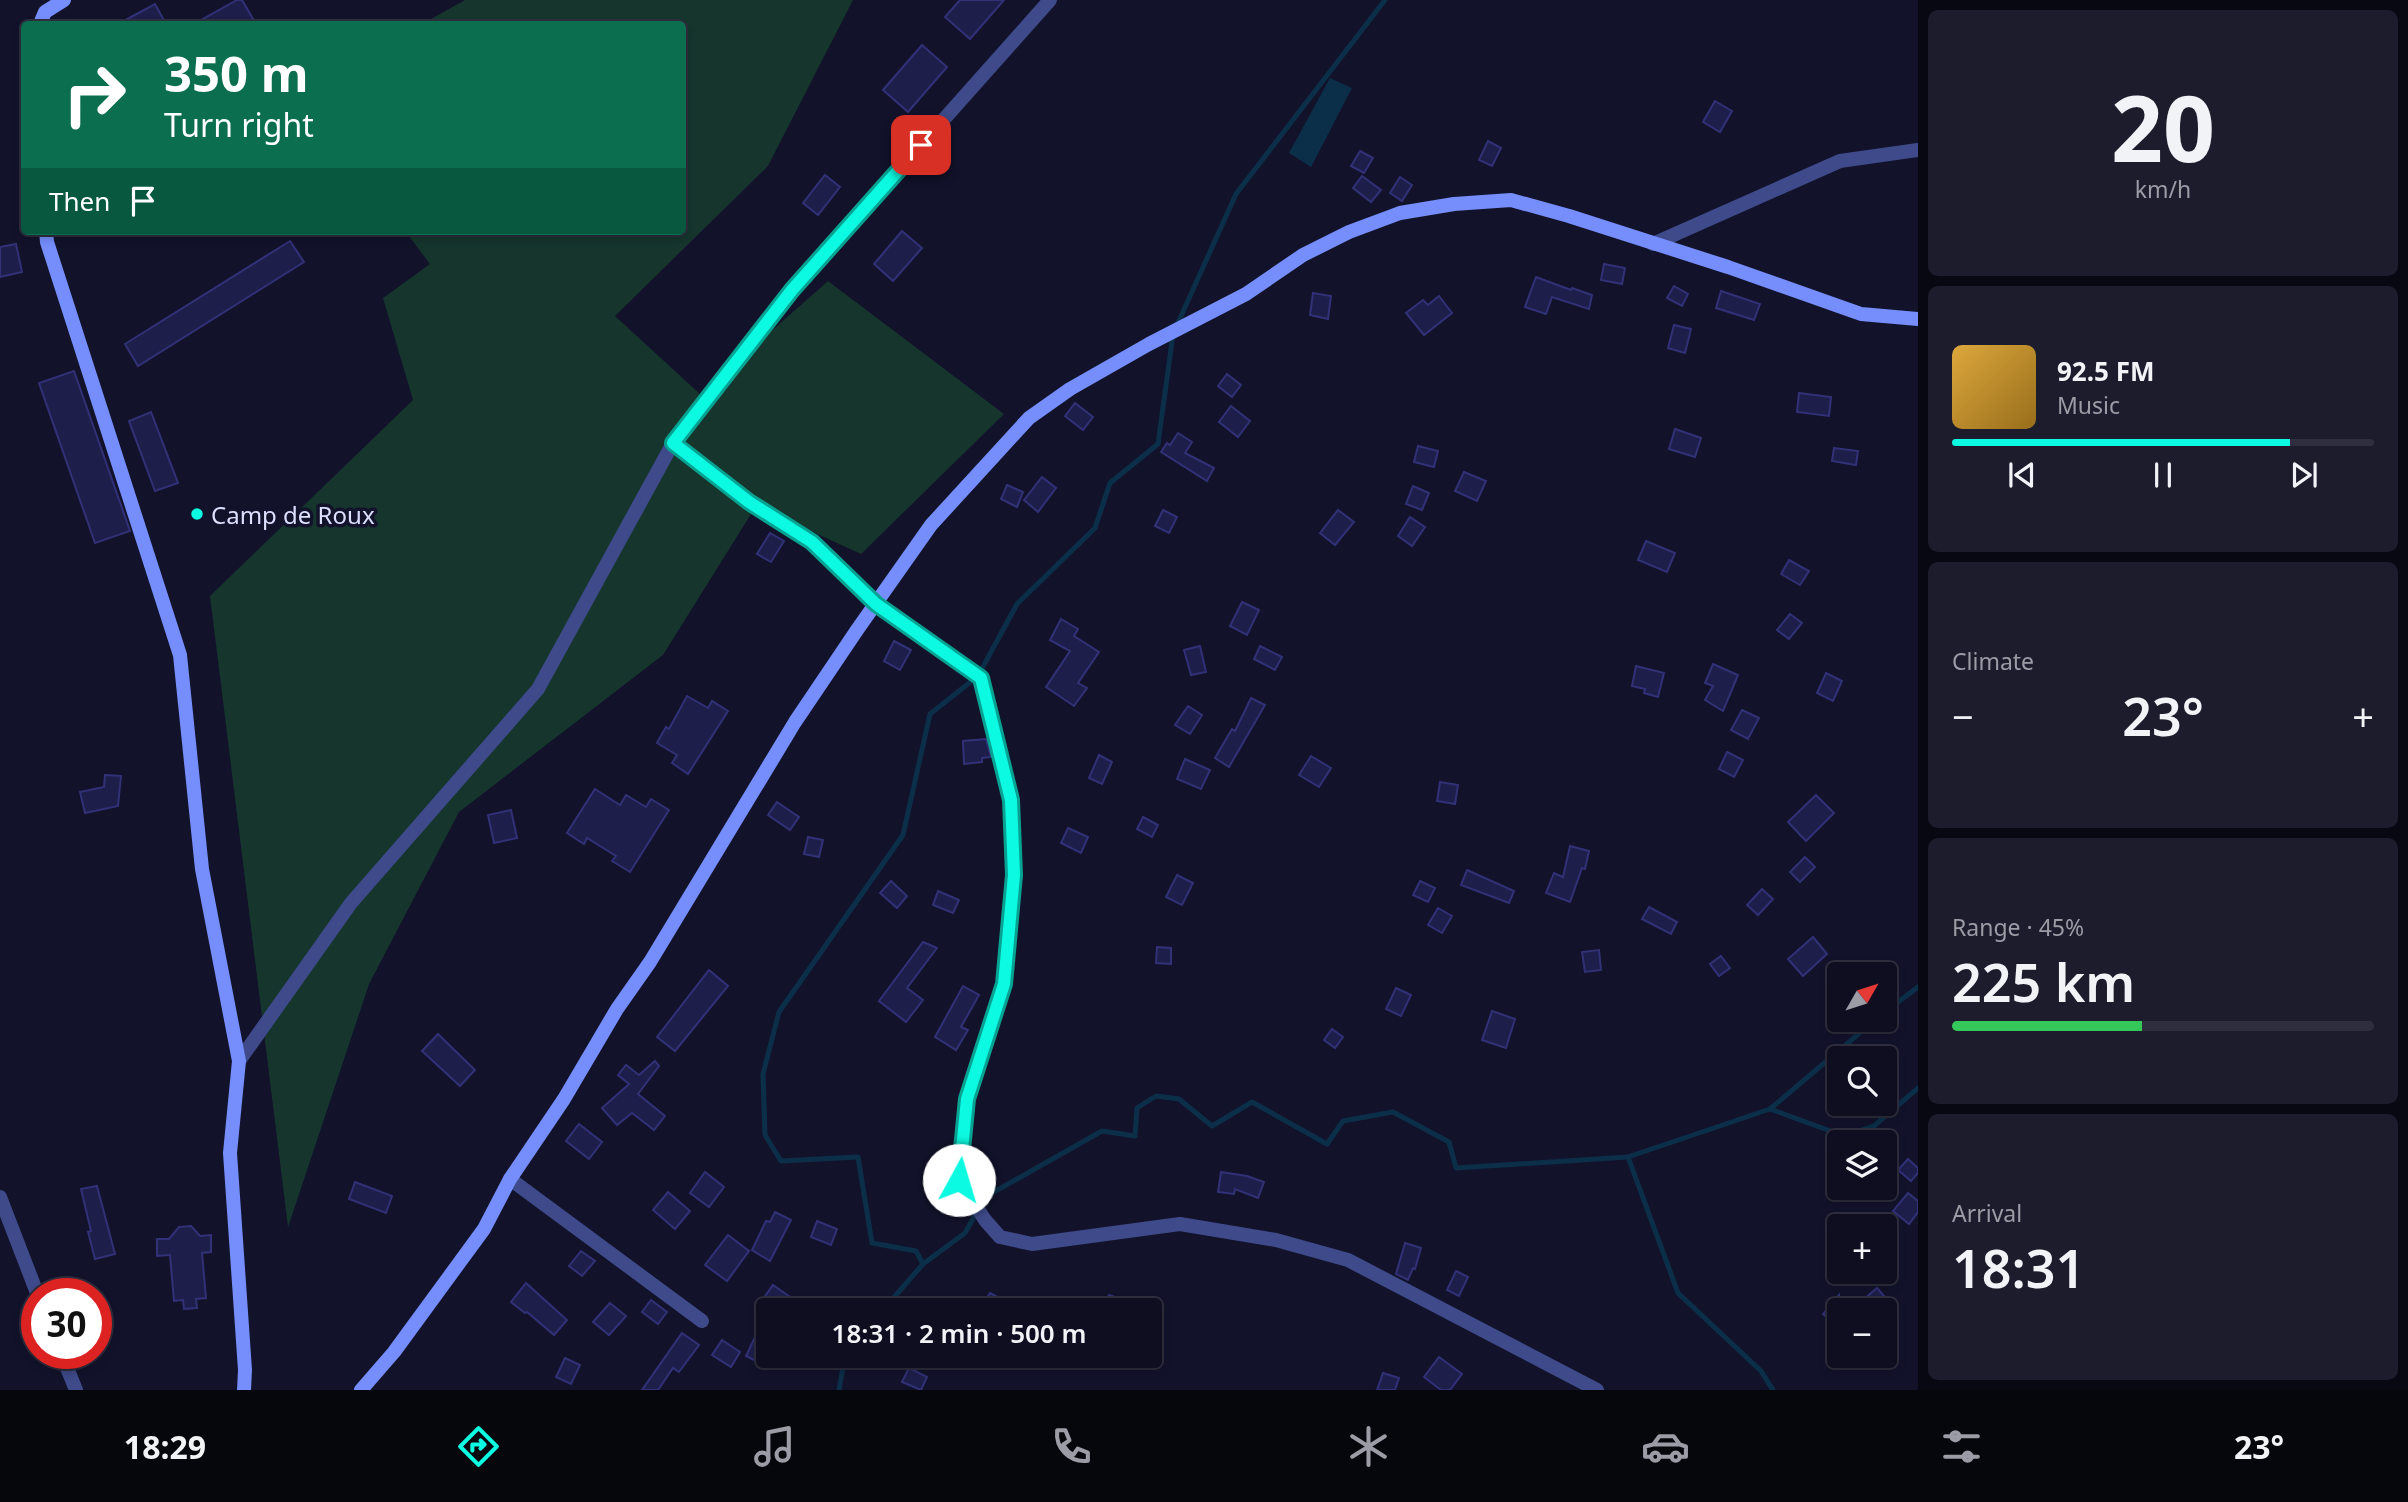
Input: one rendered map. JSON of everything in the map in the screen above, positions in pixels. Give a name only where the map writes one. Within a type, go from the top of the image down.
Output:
[{"type":"street","points":[[41,21],[45,12],[64,0]]},
{"type":"street","points":[[239,1061],[351,903],[538,689],[673,443],[792,290],[1050,0]]},
{"type":"street","points":[[1653,244],[1840,161],[1918,150]]},
{"type":"street","points":[[361,1390],[394,1352],[484,1229],[510,1178],[564,1099],[617,1009],[650,962],[795,722],[876,604],[931,525],[1029,418],[1149,344],[1246,294],[1303,255],[1349,232],[1400,213],[1454,204],[1511,200],[1728,267],[1861,314],[1918,319]]},
{"type":"street","points":[[46,235],[180,655],[202,869],[239,1061],[230,1153],[245,1370],[244,1390]]},
{"type":"street","points":[[673,443],[749,502],[812,542],[876,604],[981,678],[1011,800],[1014,875],[1004,984],[967,1099],[959,1180],[985,1220],[1000,1237],[1032,1244],[1180,1224],[1276,1240],[1348,1260],[1597,1390]]},
{"type":"street","points":[[510,1178],[702,1321]]},
{"type":"street","points":[[0,1197],[31,1278]]},
{"type":"street","points":[[67,1369],[76,1390]]},
{"type":"green space","points":[[465,0],[853,0],[768,166],[615,316],[700,394],[828,281],[1004,414],[861,554],[756,506],[663,655],[459,812],[369,984],[288,1227],[210,596],[413,400],[383,298],[430,264],[408,235],[686,235],[686,21],[427,21]]},
{"type":"water","points":[[1330,78],[1352,88],[1311,167],[1289,153]]},
{"type":"building","points":[[237,0],[242,0],[254,21],[199,21]]},
{"type":"building","points":[[960,0],[1004,0],[970,39],[945,17]]},
{"type":"building","points":[[155,4],[164,21],[124,21]]},
{"type":"building","points":[[922,45],[947,67],[908,112],[883,90]]},
{"type":"building","points":[[1715,101],[1732,111],[1720,132],[1703,122]]},
{"type":"building","points":[[1488,141],[1501,148],[1492,166],[1479,160]]},
{"type":"building","points":[[1360,151],[1373,158],[1364,173],[1351,166]]},
{"type":"building","points":[[825,175],[840,187],[818,215],[803,203]]},
{"type":"building","points":[[1362,176],[1381,190],[1371,202],[1353,188]]},
{"type":"building","points":[[1400,177],[1412,185],[1402,201],[1390,193]]},
{"type":"building","points":[[902,231],[922,248],[893,281],[874,264]]},
{"type":"building","points":[[290,241],[304,262],[138,366],[125,344]]},
{"type":"building","points":[[16,244],[22,272],[0,277],[0,247]]},
{"type":"building","points":[[1604,264],[1625,268],[1622,284],[1601,280]]},
{"type":"building","points":[[1536,277],[1592,295],[1589,309],[1552,297],[1546,314],[1525,307]]},
{"type":"building","points":[[1674,286],[1688,294],[1682,306],[1667,298]]},
{"type":"building","points":[[1721,291],[1760,304],[1754,320],[1716,308]]},
{"type":"building","points":[[1313,293],[1331,296],[1328,319],[1310,315]]},
{"type":"building","points":[[1439,296],[1452,313],[1424,335],[1406,313],[1423,300],[1428,305]]},
{"type":"building","points":[[1674,325],[1691,329],[1685,353],[1668,348]]},
{"type":"building","points":[[74,371],[130,531],[95,543],[39,383]]},
{"type":"building","points":[[1227,374],[1241,385],[1232,397],[1218,386]]},
{"type":"building","points":[[1799,393],[1831,397],[1829,416],[1797,412]]},
{"type":"building","points":[[1075,403],[1093,417],[1083,430],[1065,416]]},
{"type":"building","points":[[1231,406],[1250,421],[1238,437],[1219,422]]},
{"type":"building","points":[[151,412],[178,483],[155,491],[129,421]]},
{"type":"building","points":[[1675,429],[1701,438],[1695,457],[1669,449]]},
{"type":"building","points":[[1178,433],[1192,442],[1185,453],[1214,468],[1207,481],[1161,452]]},
{"type":"building","points":[[1418,446],[1438,451],[1434,467],[1414,462]]},
{"type":"building","points":[[1834,448],[1858,451],[1856,465],[1832,461]]},
{"type":"building","points":[[1464,472],[1486,481],[1477,501],[1455,491]]},
{"type":"building","points":[[1042,477],[1056,488],[1038,512],[1024,500]]},
{"type":"building","points":[[1007,485],[1023,492],[1017,507],[1001,499]]},
{"type":"building","points":[[1413,486],[1429,493],[1422,510],[1406,504]]},
{"type":"building","points":[[1163,510],[1177,517],[1169,533],[1155,526]]},
{"type":"building","points":[[1338,510],[1354,522],[1335,545],[1320,533]]},
{"type":"building","points":[[1410,517],[1425,527],[1412,546],[1398,536]]},
{"type":"building","points":[[770,533],[784,541],[771,562],[757,554]]},
{"type":"building","points":[[1646,541],[1675,553],[1667,572],[1638,560]]},
{"type":"building","points":[[1789,560],[1809,571],[1800,585],[1781,574]]},
{"type":"building","points":[[1242,602],[1259,610],[1247,635],[1230,626]]},
{"type":"building","points":[[1790,614],[1802,623],[1789,639],[1777,630]]},
{"type":"building","points":[[1061,619],[1078,629],[1074,636],[1099,652],[1078,683],[1087,688],[1074,706],[1046,687],[1070,651],[1050,640]]},
{"type":"building","points":[[894,641],[911,650],[900,670],[884,661]]},
{"type":"building","points":[[1200,646],[1206,672],[1191,675],[1184,650]]},
{"type":"building","points":[[1260,646],[1282,657],[1275,670],[1254,659]]},
{"type":"building","points":[[1713,664],[1738,675],[1723,711],[1705,700],[1713,686],[1705,683]]},
{"type":"building","points":[[1636,666],[1664,673],[1658,697],[1644,693],[1645,689],[1632,686]]},
{"type":"building","points":[[1826,673],[1842,681],[1833,701],[1817,693]]},
{"type":"building","points":[[687,696],[708,708],[712,701],[728,711],[688,774],[672,763],[677,755],[657,743],[666,727],[669,729]]},
{"type":"building","points":[[1251,698],[1265,705],[1229,767],[1215,758],[1232,729],[1235,731]]},
{"type":"building","points":[[1188,706],[1202,715],[1190,734],[1175,725]]},
{"type":"building","points":[[1742,710],[1759,718],[1748,739],[1731,730]]},
{"type":"building","points":[[986,739],[991,757],[982,758],[982,762],[964,764],[963,741]]},
{"type":"building","points":[[1727,752],[1743,760],[1734,777],[1719,769]]},
{"type":"building","points":[[1099,755],[1112,762],[1102,784],[1089,778]]},
{"type":"building","points":[[1311,756],[1331,768],[1319,787],[1299,775]]},
{"type":"building","points":[[1185,759],[1210,770],[1201,789],[1177,779]]},
{"type":"building","points":[[105,775],[121,776],[118,806],[85,813],[80,792],[104,787]]},
{"type":"building","points":[[1440,782],[1458,785],[1455,804],[1437,801]]},
{"type":"building","points":[[595,789],[620,805],[626,795],[646,807],[651,799],[669,810],[630,872],[612,861],[616,856],[587,838],[584,844],[567,833]]},
{"type":"building","points":[[1816,795],[1834,813],[1806,841],[1788,822]]},
{"type":"building","points":[[777,802],[799,817],[790,830],[768,815]]},
{"type":"building","points":[[511,810],[517,838],[494,843],[488,815]]},
{"type":"building","points":[[1143,817],[1158,825],[1152,837],[1137,829]]},
{"type":"building","points":[[1068,828],[1088,837],[1081,853],[1061,843]]},
{"type":"building","points":[[808,837],[823,840],[819,857],[804,854]]},
{"type":"building","points":[[1570,846],[1589,851],[1585,869],[1582,868],[1570,902],[1546,893],[1554,873],[1563,877]]},
{"type":"building","points":[[1805,857],[1815,867],[1800,882],[1790,872]]},
{"type":"building","points":[[1467,870],[1514,891],[1509,903],[1461,885]]},
{"type":"building","points":[[1177,875],[1193,883],[1182,905],[1166,897]]},
{"type":"building","points":[[891,881],[907,896],[897,908],[880,893]]},
{"type":"building","points":[[1420,881],[1435,888],[1428,902],[1413,895]]},
{"type":"building","points":[[1762,889],[1773,899],[1758,915],[1747,905]]},
{"type":"building","points":[[938,891],[959,900],[953,913],[933,905]]},
{"type":"building","points":[[1649,907],[1677,922],[1671,934],[1642,919]]},
{"type":"building","points":[[1438,908],[1452,916],[1442,933],[1428,925]]},
{"type":"building","points":[[1813,937],[1827,954],[1803,976],[1788,959]]},
{"type":"building","points":[[923,942],[937,948],[907,988],[923,1000],[906,1022],[879,1001]]},
{"type":"building","points":[[1157,947],[1171,948],[1171,964],[1156,963]]},
{"type":"building","points":[[1599,950],[1601,970],[1585,972],[1582,952]]},
{"type":"building","points":[[1721,956],[1730,968],[1719,976],[1710,964]]},
{"type":"building","points":[[709,970],[728,986],[675,1051],[657,1037]]},
{"type":"building","points":[[963,986],[979,995],[961,1027],[968,1030],[956,1050],[935,1037]]},
{"type":"building","points":[[1396,988],[1411,995],[1401,1016],[1386,1009]]},
{"type":"building","points":[[1492,1011],[1515,1019],[1506,1048],[1482,1040]]},
{"type":"building","points":[[1332,1029],[1343,1037],[1335,1048],[1324,1040]]},
{"type":"building","points":[[438,1034],[475,1070],[460,1086],[422,1051]]},
{"type":"building","points":[[655,1061],[659,1066],[638,1094],[665,1116],[654,1130],[632,1113],[617,1125],[602,1108],[629,1084],[618,1075],[626,1065],[639,1075]]},
{"type":"building","points":[[579,1124],[602,1142],[589,1159],[566,1141]]},
{"type":"building","points":[[1908,1159],[1918,1168],[1918,1173],[1911,1181],[1898,1170]]},
{"type":"building","points":[[705,1172],[724,1187],[709,1207],[690,1193]]},
{"type":"building","points":[[1221,1172],[1264,1182],[1258,1198],[1235,1189],[1234,1194],[1218,1192]]},
{"type":"building","points":[[355,1182],[392,1196],[386,1213],[349,1199]]},
{"type":"building","points":[[97,1186],[115,1254],[95,1259],[81,1189]]},
{"type":"building","points":[[668,1192],[690,1211],[675,1229],[653,1210]]},
{"type":"building","points":[[1908,1193],[1918,1201],[1918,1212],[1909,1224],[1893,1211]]},
{"type":"building","points":[[775,1212],[791,1220],[770,1261],[752,1250],[766,1221],[770,1222]]},
{"type":"building","points":[[817,1221],[837,1229],[831,1245],[811,1237]]},
{"type":"building","points":[[191,1226],[200,1236],[211,1235],[211,1252],[202,1253],[206,1298],[196,1299],[197,1308],[184,1309],[183,1300],[174,1301],[170,1255],[157,1256],[157,1239],[169,1239],[179,1227]]},
{"type":"building","points":[[728,1235],[749,1251],[727,1281],[705,1265]]},
{"type":"building","points":[[1405,1243],[1421,1248],[1415,1269],[1413,1268],[1408,1280],[1396,1274]]},
{"type":"building","points":[[581,1251],[595,1261],[582,1276],[569,1266]]},
{"type":"building","points":[[1456,1271],[1468,1277],[1459,1296],[1447,1290]]},
{"type":"building","points":[[526,1283],[567,1320],[554,1335],[511,1302]]},
{"type":"building","points":[[773,1285],[792,1298],[764,1298]]},
{"type":"building","points":[[1877,1288],[1886,1298],[1865,1298]]},
{"type":"building","points":[[651,1300],[667,1312],[658,1324],[642,1312]]},
{"type":"building","points":[[610,1303],[626,1316],[609,1335],[593,1322]]},
{"type":"building","points":[[682,1333],[699,1345],[679,1372],[673,1368],[658,1390],[642,1390]]},
{"type":"building","points":[[755,1337],[756,1361],[746,1356]]},
{"type":"building","points":[[722,1340],[740,1352],[731,1367],[712,1355]]},
{"type":"building","points":[[1439,1357],[1462,1374],[1450,1390],[1441,1390],[1424,1377]]},
{"type":"building","points":[[565,1358],[580,1365],[571,1384],[556,1377]]},
{"type":"building","points":[[909,1368],[927,1377],[921,1390],[902,1382]]},
{"type":"building","points":[[1383,1373],[1399,1378],[1395,1390],[1377,1390]]},
{"type":"waterway","points":[[1177,325],[1236,194],[1385,0]]},
{"type":"waterway","points":[[923,1264],[916,1251],[872,1243],[858,1157],[781,1161],[765,1135],[763,1074],[779,1012],[903,835],[930,714],[978,676],[1017,604],[1095,528],[1110,483],[1158,444],[1173,334]]},
{"type":"waterway","points":[[1897,1003],[1918,987]]},
{"type":"waterway","points":[[893,1298],[923,1264],[965,1233],[985,1197],[1102,1131],[1135,1136],[1137,1108],[1156,1096],[1179,1099],[1212,1126],[1252,1102],[1327,1144],[1343,1121],[1393,1112],[1449,1142],[1456,1168],[1628,1157],[1770,1109],[1861,1032]]},
{"type":"waterway","points":[[1770,1109],[1844,1136],[1874,1126],[1918,1088]]},
{"type":"waterway","points":[[1628,1157],[1678,1293],[1761,1371],[1773,1390]]},
{"type":"waterway","points":[[839,1390],[843,1368]]},
{"type":"place","name":"Camp de Roux","points":[[197,514]]},
{"type":"route","points":[[921,145],[792,290],[673,443],[749,502],[812,542],[876,604],[981,678],[1011,800],[1014,875],[1004,984],[967,1099],[959,1180]]}]
